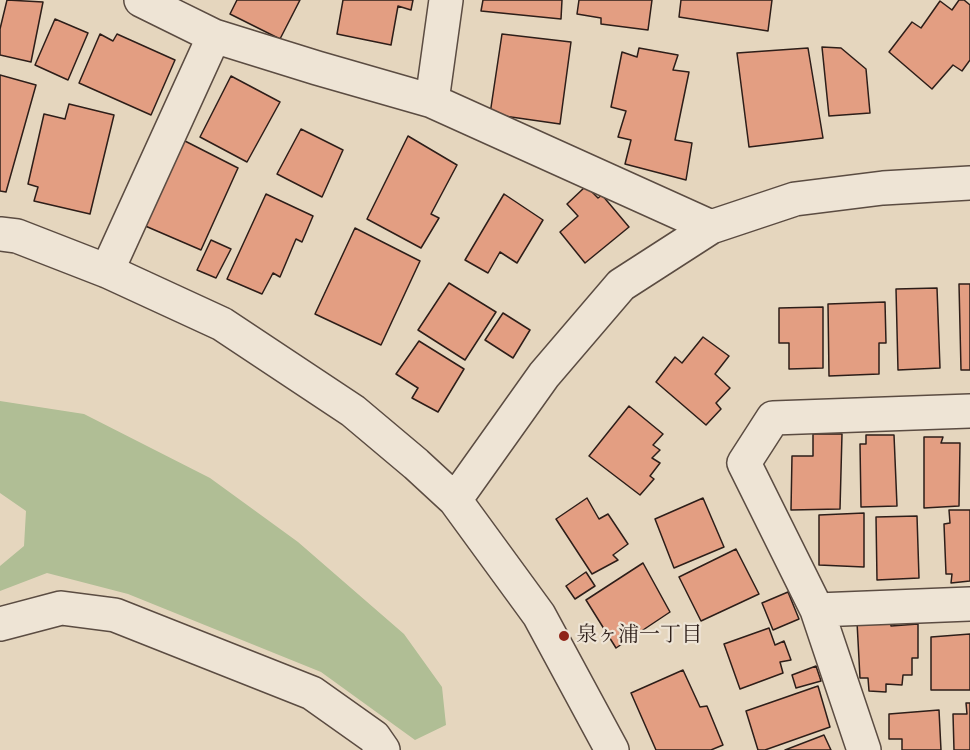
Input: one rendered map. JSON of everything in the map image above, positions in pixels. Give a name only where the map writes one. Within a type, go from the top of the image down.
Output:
[{"type":"street","points":[[141,0],[214,36],[432,101],[711,227]]},
{"type":"street","points":[[432,101],[446,0]]},
{"type":"street","points":[[107,271],[214,36]]},
{"type":"street","points":[[455,500],[544,375],[621,285],[711,227],[795,199],[883,188],[970,183]]},
{"type":"street","points":[[0,234],[17,236],[107,271],[222,324],[353,411],[455,500],[539,615],[612,750]]},
{"type":"street","points":[[864,750],[817,610],[744,463],[773,418],[970,411]]},
{"type":"street","points":[[817,610],[970,604]]},
{"type":"street","points":[[0,624],[60,608],[115,615],[312,693],[374,737],[383,750]]},
{"type":"green space","points":[[0,401],[84,414],[210,478],[298,542],[404,634],[442,687],[446,725],[415,740],[321,672],[128,594],[47,573],[0,591],[0,566],[24,546],[26,511],[0,493]]},
{"type":"building","points":[[7,0],[43,2],[31,62],[0,55],[0,29]]},
{"type":"building","points":[[237,0],[300,0],[280,39],[230,14]]},
{"type":"building","points":[[343,0],[413,0],[411,10],[398,6],[391,45],[337,34]]},
{"type":"building","points":[[483,0],[562,0],[561,19],[481,11]]},
{"type":"building","points":[[579,0],[652,0],[648,30],[601,24],[601,18],[577,14]]},
{"type":"building","points":[[681,0],[772,0],[768,31],[679,17]]},
{"type":"building","points":[[959,0],[964,0],[970,5],[970,60],[962,71],[953,65],[932,89],[889,52],[912,22],[921,28],[940,1],[952,10]]},
{"type":"building","points":[[55,19],[88,33],[68,80],[35,65]]},
{"type":"building","points":[[100,34],[113,41],[117,34],[175,60],[151,115],[79,83]]},
{"type":"building","points":[[502,34],[571,42],[560,124],[490,114]]},
{"type":"building","points":[[822,47],[841,48],[866,69],[870,113],[829,116]]},
{"type":"building","points":[[639,48],[678,55],[673,70],[689,72],[675,140],[692,143],[686,180],[625,164],[631,140],[618,137],[626,111],[611,107],[622,52],[637,57]]},
{"type":"building","points":[[808,48],[823,138],[749,147],[737,53]]},
{"type":"building","points":[[0,75],[36,85],[6,192],[0,191]]},
{"type":"building","points":[[231,76],[280,102],[247,162],[200,137]]},
{"type":"building","points":[[69,104],[114,115],[90,214],[34,201],[38,187],[28,184],[44,114],[65,119]]},
{"type":"building","points":[[301,129],[343,150],[322,197],[277,174]]},
{"type":"building","points":[[408,136],[457,165],[431,214],[439,218],[421,248],[367,219]]},
{"type":"building","points":[[183,140],[238,168],[201,250],[143,225]]},
{"type":"building","points":[[586,186],[598,198],[602,195],[629,227],[585,263],[560,232],[578,216],[567,204]]},
{"type":"building","points":[[266,194],[313,216],[302,242],[296,239],[280,277],[273,273],[262,294],[227,279]]},
{"type":"building","points":[[504,194],[543,220],[517,263],[500,252],[488,273],[465,260]]},
{"type":"building","points":[[355,228],[420,261],[381,345],[315,314]]},
{"type":"building","points":[[211,240],[231,249],[216,278],[197,270]]},
{"type":"building","points":[[449,283],[496,312],[465,360],[418,330]]},
{"type":"building","points":[[959,284],[970,284],[970,370],[961,370]]},
{"type":"building","points":[[937,288],[940,368],[898,370],[896,289]]},
{"type":"building","points":[[885,302],[886,343],[879,343],[879,374],[829,376],[828,304]]},
{"type":"building","points":[[823,307],[823,368],[789,369],[789,343],[779,343],[779,308]]},
{"type":"building","points":[[503,313],[530,330],[513,358],[485,340]]},
{"type":"building","points":[[703,337],[729,356],[715,374],[730,388],[716,403],[721,409],[706,425],[656,382],[675,357],[682,363]]},
{"type":"building","points":[[419,341],[464,369],[438,412],[412,398],[418,388],[396,374]]},
{"type":"building","points":[[629,406],[663,434],[653,445],[660,450],[652,458],[660,463],[650,476],[654,479],[640,495],[589,456]]},
{"type":"building","points":[[813,434],[842,434],[840,509],[791,510],[792,456],[813,456]]},
{"type":"building","points":[[866,435],[894,435],[897,506],[861,507],[860,444],[866,444]]},
{"type":"building","points":[[924,437],[943,437],[941,443],[960,443],[959,506],[924,508]]},
{"type":"building","points":[[587,498],[599,519],[608,514],[628,544],[613,555],[618,560],[592,574],[556,519]]},
{"type":"building","points":[[703,498],[724,547],[674,568],[655,519]]},
{"type":"building","points":[[949,510],[970,510],[970,581],[951,583],[952,574],[946,574],[944,524],[950,523]]},
{"type":"building","points":[[864,513],[864,567],[819,565],[819,515]]},
{"type":"building","points":[[917,516],[919,578],[877,580],[876,517]]},
{"type":"building","points":[[736,549],[759,594],[701,621],[679,577]]},
{"type":"building","points":[[643,563],[670,612],[616,648],[586,600]]},
{"type":"building","points":[[586,572],[595,586],[575,599],[566,586]]},
{"type":"building","points":[[788,592],[799,619],[773,630],[762,603]]},
{"type":"building","points":[[890,619],[891,626],[918,624],[918,658],[912,658],[912,675],[903,675],[902,685],[886,684],[886,692],[869,691],[868,678],[860,678],[857,622]]},
{"type":"building","points":[[769,628],[775,645],[784,641],[791,660],[780,662],[783,673],[740,689],[724,644]]},
{"type":"building","points":[[970,634],[970,690],[931,690],[931,637]]},
{"type":"building","points":[[816,666],[821,681],[796,688],[792,675]]},
{"type":"building","points":[[683,670],[700,707],[707,706],[723,745],[711,750],[656,750],[631,693]]},
{"type":"building","points":[[818,686],[830,727],[765,750],[758,750],[746,711]]},
{"type":"building","points":[[966,703],[970,703],[970,750],[954,750],[953,714],[967,714]]},
{"type":"building","points":[[939,710],[941,750],[902,750],[902,739],[889,739],[889,714]]},
{"type":"building","points":[[824,735],[831,750],[785,750]]},
{"type":"place","name":"泉ヶ浦一丁目","points":[[564,636]]}]
